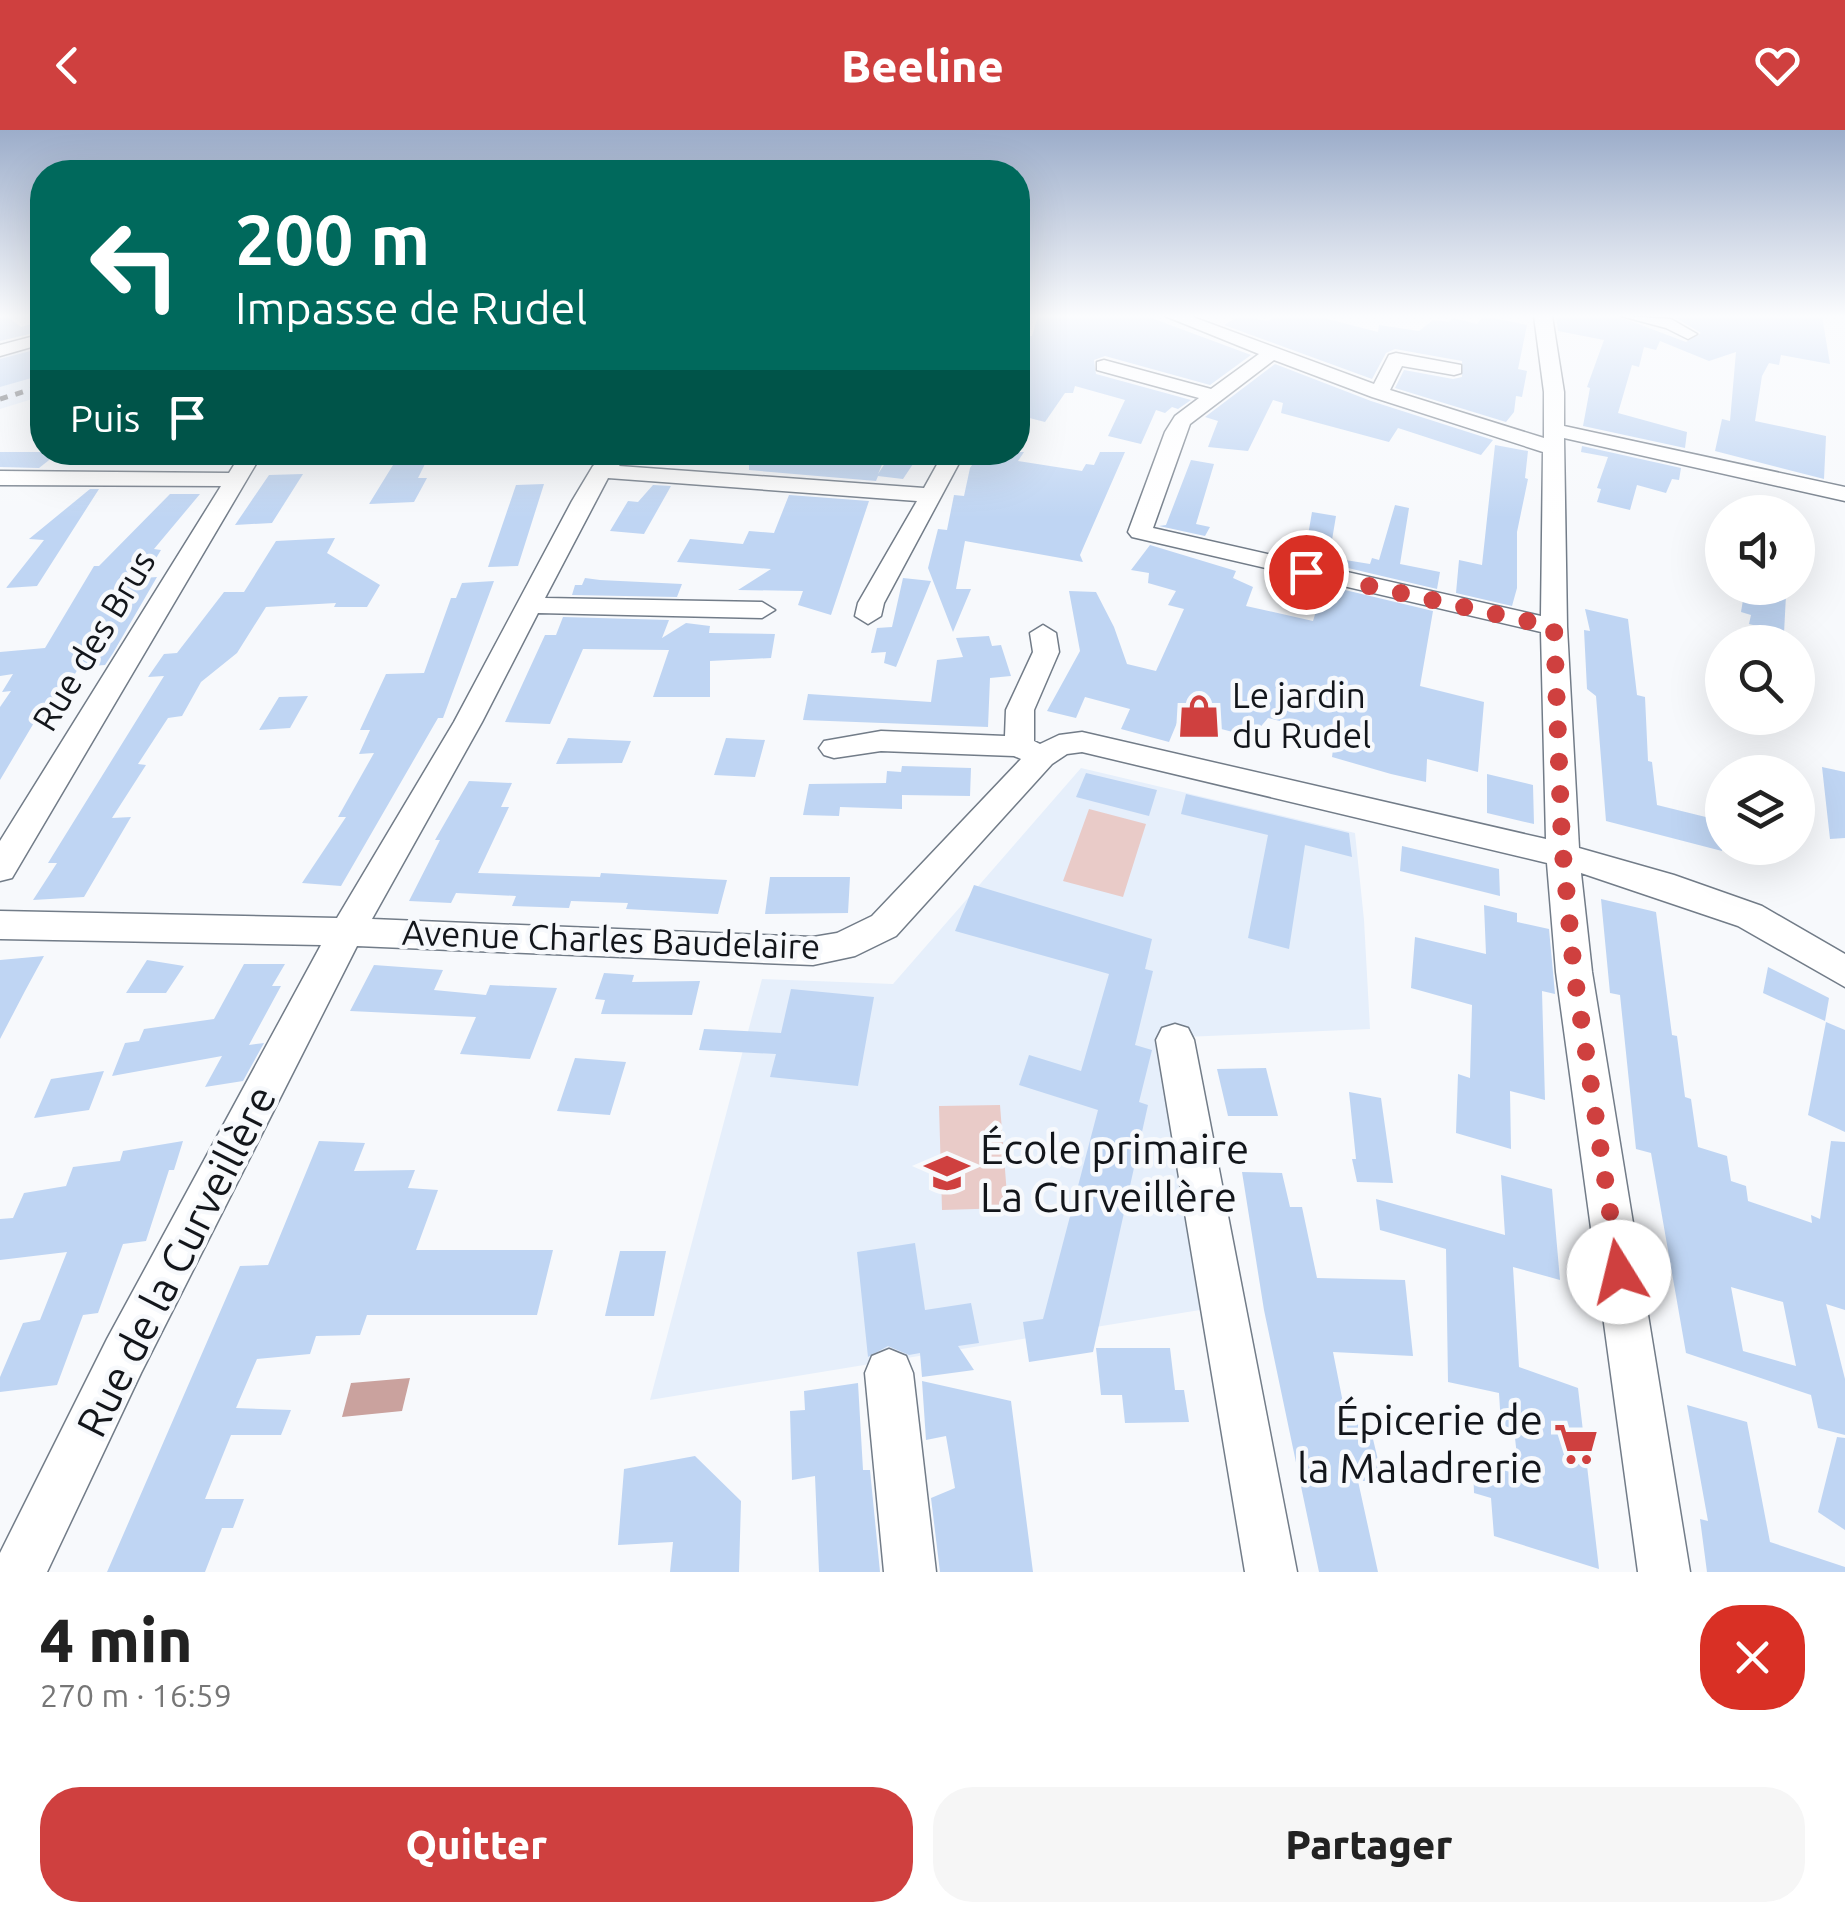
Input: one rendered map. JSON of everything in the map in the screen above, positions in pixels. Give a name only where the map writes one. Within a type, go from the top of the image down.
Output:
[{"type":"street","points":[[1166,383],[1212,396]]},
{"type":"street","points":[[1230,383],[1182,420],[1175,432],[1152,536],[1554,627]]},
{"type":"street","points":[[1353,383],[1553,439],[1845,494]]},
{"type":"street","points":[[1379,393],[1384,383]]},
{"type":"street","points":[[1552,383],[1551,852],[1574,972],[1664,1572]]},
{"type":"street","name":"Rue des Brus","points":[[0,869],[243,465]]},
{"type":"street","name":"Rue de la Curveillère","points":[[20,1572],[133,1339],[468,722],[526,604],[609,465]]},
{"type":"street","points":[[640,465],[930,495]]},
{"type":"street","points":[[868,616],[870,603],[947,465]]},
{"type":"street","points":[[0,478],[232,480]]},
{"type":"street","points":[[526,604],[762,610]]},
{"type":"street","points":[[1030,751],[1020,710],[1046,652],[1043,633]]},
{"type":"street","points":[[834,748],[881,741],[1030,751],[1082,742],[1551,852],[1662,884],[1750,916],[1845,972]]},
{"type":"street","name":"Avenue Charles Baudelaire","points":[[0,925],[354,931],[812,951],[843,946],[884,926],[1030,751]]},
{"type":"street","points":[[1175,1040],[1271,1572]]},
{"type":"street","points":[[889,1373],[910,1572]]},
{"type":"shaded area","points":[[0,383],[30,383],[30,400],[0,409]]},
{"type":"shaded area","name":"École primaire La Curveillère","points":[[1081,768],[1355,833],[1370,1029],[1162,1038],[1206,1309],[650,1400],[762,979],[893,984]]},
{"type":"shaded area","points":[[1089,809],[1146,824],[1123,897],[1063,881]]},
{"type":"shaded area","points":[[1000,1105],[1008,1208],[942,1210],[939,1106]]},
{"type":"shaded area","points":[[410,1378],[402,1411],[342,1417],[351,1383]]},
{"type":"building","points":[[1030,383],[1130,383],[1191,400],[1165,413],[1156,410],[1141,444],[1108,436],[1125,400],[1075,386],[1073,393],[1065,393],[1045,422],[1030,418]]},
{"type":"building","points":[[1250,383],[1325,383],[1493,440],[1481,455],[1398,428],[1389,442],[1281,413],[1283,403],[1273,400],[1248,451],[1208,447],[1218,421],[1205,417]]},
{"type":"building","points":[[1397,383],[1525,383],[1522,397],[1516,396],[1514,412],[1506,422],[1395,388]]},
{"type":"building","points":[[1588,383],[1627,383],[1618,413],[1687,432],[1685,448],[1583,426],[1590,388]]},
{"type":"building","points":[[1733,383],[1761,383],[1755,421],[1826,436],[1824,479],[1715,451],[1722,419],[1730,421]]},
{"type":"building","points":[[1495,445],[1528,451],[1528,479],[1517,532],[1517,588],[1512,606],[1456,593],[1459,560],[1482,565]]},
{"type":"building","points":[[1582,446],[1681,468],[1679,480],[1672,479],[1666,493],[1637,485],[1630,510],[1597,502],[1601,489],[1597,488],[1608,457],[1581,452]]},
{"type":"building","points":[[0,452],[30,453],[30,465],[43,465],[39,468],[0,467]]},
{"type":"building","points":[[1100,452],[1125,452],[1080,555],[1083,562],[965,541],[956,589],[971,589],[953,632],[928,568],[938,529],[947,530],[954,495],[964,496],[970,468],[1030,463],[1082,471],[1086,464],[1094,465]]},
{"type":"building","points":[[1191,460],[1214,464],[1196,524],[1210,527],[1205,536],[1159,526],[1166,525]]},
{"type":"building","points":[[393,465],[424,465],[418,478],[427,478],[414,502],[369,504]]},
{"type":"building","points":[[749,465],[882,465],[878,474],[884,465],[912,465],[903,479],[878,476],[876,481],[749,470]]},
{"type":"building","points":[[303,474],[272,523],[235,525],[269,475]]},
{"type":"building","points":[[544,484],[518,566],[488,567],[516,485]]},
{"type":"building","points":[[653,485],[671,486],[644,534],[610,531],[628,501],[638,502]]},
{"type":"building","points":[[90,489],[99,489],[37,586],[6,588],[44,540],[29,539]]},
{"type":"building","points":[[170,494],[200,494],[154,549],[161,550],[144,578],[157,577],[113,653],[105,665],[79,667],[48,720],[35,721],[0,780],[0,707],[11,691],[2,692],[13,674],[0,676],[0,652],[45,648],[94,566],[99,566]]},
{"type":"building","points":[[789,495],[869,501],[831,615],[798,605],[803,591],[738,590],[771,569],[677,562],[690,539],[743,544],[749,531],[774,533]]},
{"type":"building","points":[[1395,505],[1409,508],[1400,564],[1440,572],[1437,589],[1331,564],[1333,558],[1370,564],[1372,558],[1379,560]]},
{"type":"building","points":[[1312,512],[1336,516],[1330,552],[1306,547]]},
{"type":"building","points":[[335,538],[327,553],[380,585],[367,607],[334,607],[336,603],[266,607],[237,653],[201,682],[182,716],[168,718],[138,764],[146,765],[112,818],[131,817],[84,897],[33,900],[57,863],[48,863],[164,676],[148,677],[164,654],[177,653],[224,592],[244,592],[276,541]]},
{"type":"building","points":[[1150,545],[1236,571],[1233,578],[1253,587],[1246,606],[1313,621],[1324,585],[1433,611],[1420,686],[1484,702],[1478,772],[1427,759],[1426,782],[1391,774],[1332,757],[1335,735],[1268,718],[1252,737],[1179,718],[1169,742],[1121,729],[1130,709],[1085,697],[1076,718],[1047,711],[1080,651],[1069,591],[1096,592],[1127,664],[1156,671],[1184,609],[1168,605],[1176,591],[1148,583],[1149,573],[1131,570]]},
{"type":"building","points":[[585,578],[682,584],[677,597],[572,595],[575,585],[582,585]]},
{"type":"building","points":[[903,578],[931,581],[896,667],[884,663],[886,652],[871,653],[877,628],[892,627]]},
{"type":"building","points":[[494,581],[443,718],[438,718],[341,886],[302,883],[346,817],[338,817],[374,753],[359,754],[370,730],[360,730],[386,674],[424,673],[451,598],[456,598],[462,583]]},
{"type":"building","points":[[1742,605],[1785,605],[1784,625],[1749,624],[1751,615],[1741,612]]},
{"type":"building","points":[[1585,609],[1628,619],[1637,695],[1645,697],[1648,761],[1652,762],[1657,805],[1705,817],[1705,847],[1606,821],[1596,696],[1587,689],[1584,630],[1590,631]]},
{"type":"building","points":[[563,617],[669,620],[662,638],[686,623],[710,626],[709,633],[775,634],[771,658],[710,661],[710,697],[653,697],[669,650],[583,649],[550,724],[505,722],[545,635],[556,635]]},
{"type":"building","points":[[989,636],[992,646],[1001,645],[1011,676],[990,678],[988,727],[803,720],[808,694],[931,702],[937,660],[963,657],[956,638]]},
{"type":"building","points":[[308,696],[290,728],[259,730],[279,697]]},
{"type":"building","points":[[568,738],[631,741],[622,763],[556,764]]},
{"type":"building","points":[[726,738],[765,740],[755,777],[714,775]]},
{"type":"building","points":[[902,766],[971,768],[970,796],[902,795],[902,809],[840,807],[839,816],[803,815],[809,784],[886,783],[887,771],[901,772]]},
{"type":"building","points":[[1822,767],[1845,772],[1845,838],[1830,839]]},
{"type":"building","points":[[1086,773],[1157,790],[1149,816],[1076,797]]},
{"type":"building","points":[[1487,774],[1533,785],[1534,824],[1487,813]]},
{"type":"building","points":[[469,781],[512,783],[501,807],[509,807],[478,873],[600,877],[601,873],[727,880],[718,914],[626,909],[628,903],[571,901],[569,908],[512,906],[516,896],[456,893],[451,903],[409,901],[440,840],[435,840]]},
{"type":"building","points":[[1186,794],[1349,833],[1352,857],[1305,845],[1289,949],[1248,938],[1268,835],[1181,814]]},
{"type":"building","points":[[1402,846],[1499,869],[1500,896],[1400,871]]},
{"type":"building","points":[[770,877],[850,877],[848,913],[765,914]]},
{"type":"building","points":[[974,885],[1152,939],[1145,969],[1153,971],[1135,1045],[1152,1050],[1139,1102],[1148,1105],[1093,1352],[1029,1362],[1023,1322],[1043,1319],[1098,1110],[1019,1085],[1029,1055],[1081,1071],[1109,974],[955,931]]},
{"type":"building","points":[[1601,899],[1656,912],[1672,1035],[1677,1036],[1685,1097],[1691,1099],[1698,1147],[1727,1156],[1731,1181],[1746,1186],[1748,1201],[1812,1223],[1811,1215],[1820,1219],[1831,1141],[1845,1142],[1845,1310],[1826,1304],[1845,1379],[1845,1435],[1818,1428],[1811,1395],[1686,1353],[1651,1153],[1636,1149],[1620,995],[1610,993]],"holes":[[[1731,1287],[1783,1302],[1796,1366],[1743,1351]]]},
{"type":"building","points":[[1484,905],[1517,913],[1517,922],[1549,929],[1555,994],[1542,991],[1545,1100],[1510,1091],[1511,1149],[1456,1133],[1458,1074],[1470,1078],[1472,1005],[1411,988],[1415,937],[1486,954]]},
{"type":"building","points":[[44,956],[25,991],[0,1039],[0,960]]},
{"type":"building","points":[[147,960],[184,966],[166,993],[126,993]]},
{"type":"building","points":[[244,964],[285,964],[272,986],[281,986],[249,1045],[264,1043],[243,1081],[205,1087],[222,1056],[112,1076],[125,1043],[139,1041],[144,1029],[214,1019]]},
{"type":"building","points":[[374,965],[443,970],[434,990],[486,995],[490,985],[557,988],[530,1059],[460,1054],[476,1017],[350,1011]]},
{"type":"building","points":[[1768,967],[1829,998],[1825,1021],[1763,993]]},
{"type":"building","points":[[604,973],[634,975],[632,982],[700,981],[692,1015],[601,1014],[605,1000],[595,999]]},
{"type":"building","points":[[791,989],[874,997],[858,1086],[770,1077],[776,1054],[699,1050],[704,1029],[781,1033]]},
{"type":"building","points":[[1826,1022],[1845,1030],[1845,1132],[1808,1115]]},
{"type":"building","points":[[575,1058],[626,1062],[610,1115],[557,1111]]},
{"type":"building","points":[[1266,1068],[1278,1116],[1228,1116],[1217,1069]]},
{"type":"building","points":[[104,1071],[89,1110],[34,1118],[51,1079]]},
{"type":"building","points":[[1349,1092],[1381,1098],[1393,1183],[1357,1182]]},
{"type":"building","points":[[183,1141],[174,1170],[169,1170],[146,1241],[123,1244],[98,1313],[83,1315],[57,1385],[0,1392],[0,1377],[23,1323],[40,1320],[67,1252],[0,1260],[0,1219],[13,1218],[24,1193],[66,1186],[73,1167],[120,1161],[123,1151]]},
{"type":"building","points":[[319,1141],[365,1143],[354,1171],[415,1170],[408,1188],[438,1190],[416,1250],[553,1250],[537,1315],[367,1315],[360,1335],[316,1336],[310,1354],[257,1359],[236,1408],[291,1410],[281,1435],[231,1435],[205,1499],[244,1499],[233,1528],[222,1528],[205,1572],[107,1572],[240,1266],[268,1265]]},
{"type":"building","points":[[1242,1172],[1282,1173],[1290,1207],[1302,1207],[1317,1278],[1405,1280],[1413,1356],[1333,1352],[1346,1418],[1368,1418],[1383,1481],[1358,1481],[1378,1572],[1319,1572],[1264,1310]]},
{"type":"building","points":[[1501,1175],[1552,1189],[1560,1280],[1513,1267],[1519,1367],[1578,1388],[1599,1569],[1494,1536],[1491,1498],[1474,1493],[1473,1463],[1519,1474],[1514,1429],[1501,1425],[1499,1393],[1448,1382],[1446,1249],[1380,1230],[1376,1199],[1505,1235]]},
{"type":"building","points":[[915,1243],[925,1310],[971,1303],[979,1343],[958,1346],[974,1370],[922,1377],[920,1353],[909,1355],[888,1346],[868,1357],[857,1252]]},
{"type":"building","points":[[620,1251],[666,1251],[654,1316],[605,1316]]},
{"type":"building","points":[[1096,1348],[1170,1348],[1175,1390],[1184,1390],[1189,1422],[1125,1423],[1122,1395],[1101,1395]]},
{"type":"building","points":[[922,1381],[1011,1401],[1033,1572],[940,1572],[931,1498],[955,1488],[946,1436],[926,1440]]},
{"type":"building","points":[[858,1383],[863,1470],[870,1470],[880,1572],[819,1572],[815,1476],[792,1480],[790,1411],[805,1410],[804,1391]]},
{"type":"building","points":[[1687,1405],[1747,1422],[1770,1542],[1845,1567],[1845,1572],[1707,1572],[1700,1519],[1708,1521]]},
{"type":"building","points":[[1837,1437],[1845,1438],[1845,1530],[1818,1512]]},
{"type":"building","points":[[695,1456],[741,1501],[739,1572],[670,1572],[673,1542],[618,1545],[624,1469]]},
{"type":"railway","points":[[0,399],[30,390]]},
{"type":"place","name":"Le jardin du Rudel","points":[[1199,716]]},
{"type":"place","name":"École primaire La Curveillère","points":[[947,1173]]},
{"type":"place","name":"Épicerie de la Maladrerie","points":[[1576,1444]]},
{"type":"route","points":[[1306,572],[1554,627],[1562,844],[1574,972],[1619,1272]]}]
